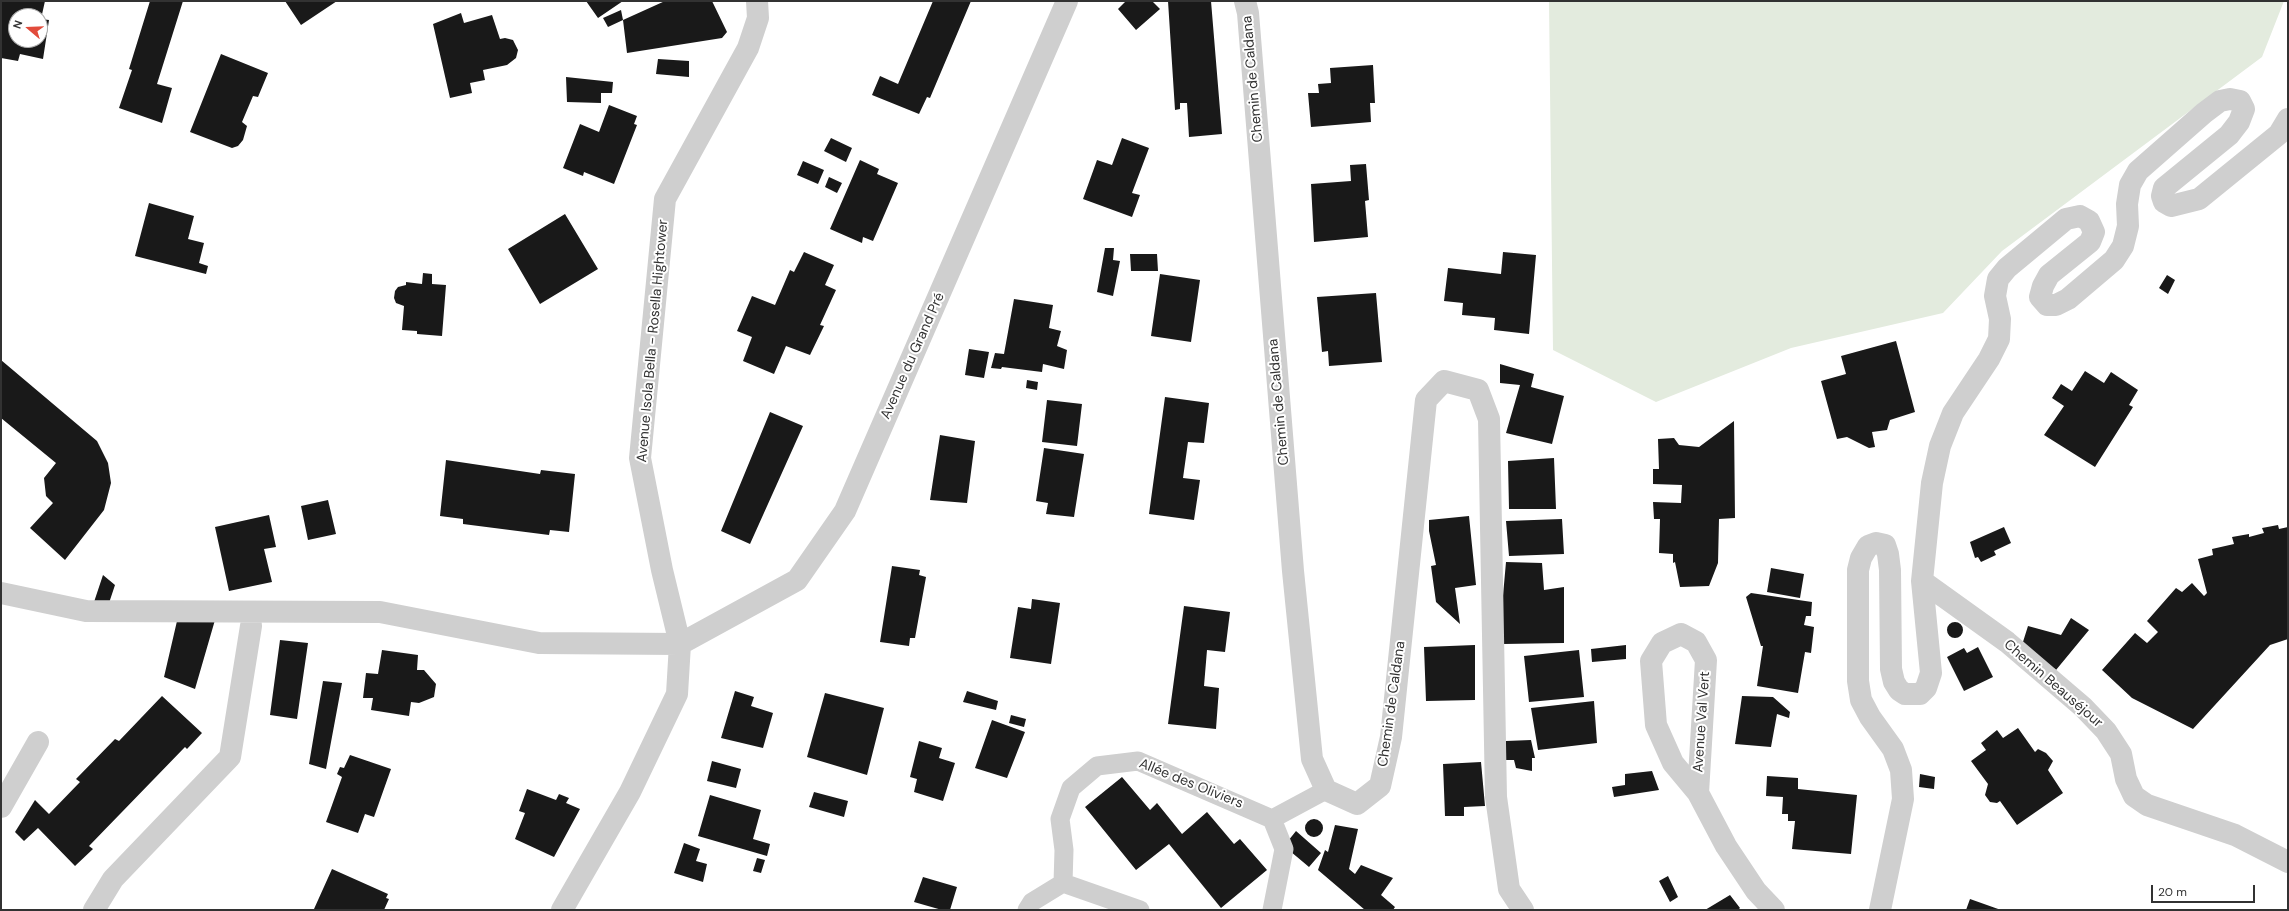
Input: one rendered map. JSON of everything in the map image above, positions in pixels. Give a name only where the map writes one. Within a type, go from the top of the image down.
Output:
[{"type":"street","name":"Avenue Isola Bella - Rosella Hightower","points":[[562,910],[630,792],[677,694],[680,644],[662,570],[640,458],[665,199],[748,48],[758,18],[757,1]]},
{"type":"street","name":"Avenue du Grand Pré","points":[[680,644],[797,580],[845,511],[1067,1]]},
{"type":"street","name":"Chemin de Caldana","points":[[1245,1],[1249,21],[1293,571],[1312,759],[1326,790],[1356,804],[1380,786],[1391,738],[1426,400],[1444,381],[1478,390],[1489,419],[1496,798],[1509,889],[1523,910]]},
{"type":"street","points":[[1880,910],[1903,799],[1901,770],[1893,749],[1870,717],[1861,700],[1858,681],[1858,570],[1861,558],[1868,546],[1876,543],[1885,545],[1888,554],[1891,669],[1894,682],[1899,690],[1905,694],[1920,694],[1926,688],[1931,673],[1922,581],[1925,534],[1940,446],[1953,413],[1989,359],[1999,339],[2000,319],[1995,296],[1998,280],[2002,274],[2066,219],[2080,216],[2089,221],[2094,232],[2090,242],[2050,276],[2043,286],[2040,298],[2047,305],[2056,305],[2068,299],[2114,260],[2123,246],[2128,226],[2127,204],[2130,185],[2138,171],[2204,113],[2220,101],[2230,99],[2240,101],[2244,109],[2239,122],[2229,135],[2164,188],[2162,196],[2164,202],[2171,206],[2199,199],[2279,134],[2288,119]]},
{"type":"street","name":"Chemin Beauséjour","points":[[1922,581],[2007,642],[2083,707],[2106,731],[2121,754],[2126,779],[2134,796],[2147,805],[2235,835],[2288,862]]},
{"type":"street","points":[[1,593],[86,611],[380,612],[539,643],[680,644]]},
{"type":"street","points":[[94,910],[112,879],[230,757],[251,626]]},
{"type":"street","name":"Avenue Val Vert","points":[[1698,793],[1706,660],[1696,642],[1681,634],[1662,643],[1650,661],[1656,725],[1674,762],[1698,793],[1726,846],[1756,891],[1774,910]]},
{"type":"street","points":[[1,808],[38,742]]},
{"type":"lane","name":"Allée des Oliviers","points":[[1063,883],[1064,850],[1060,819],[1071,788],[1097,766],[1138,760],[1272,819]]},
{"type":"lane","points":[[1272,910],[1284,848],[1272,819],[1326,790]]},
{"type":"lane","points":[[1026,910],[1032,902],[1063,883],[1140,910]]},
{"type":"shaded area","points":[[1549,1],[2284,1],[2262,57],[2002,251],[1943,313],[1791,348],[1656,402],[1553,350]]},
{"type":"building","points":[[1,1],[45,1],[43,8],[8,8],[8,48],[45,48],[43,59],[20,54],[18,61],[1,58]]},
{"type":"building","points":[[150,1],[183,1],[157,84],[172,88],[162,123],[119,108],[132,70],[129,69]]},
{"type":"building","points":[[285,1],[337,1],[301,25]]},
{"type":"building","points":[[586,1],[623,1],[598,18]]},
{"type":"building","points":[[665,1],[712,1],[727,32],[722,38],[627,53],[623,20]]},
{"type":"building","points":[[933,1],[971,1],[930,98],[927,97],[919,114],[872,95],[880,76],[898,84]]},
{"type":"building","points":[[1126,1],[1152,1],[1160,9],[1136,30],[1118,9]]},
{"type":"building","points":[[1168,1],[1211,1],[1222,134],[1189,137],[1187,103],[1180,103],[1180,109],[1175,110]]},
{"type":"building","points":[[621,10],[623,20],[608,27],[603,18]]},
{"type":"building","points":[[461,13],[464,23],[492,15],[500,39],[505,38],[513,40],[518,50],[516,58],[507,65],[483,70],[485,80],[470,83],[472,93],[450,98],[433,24]]},
{"type":"building","points":[[221,54],[268,73],[258,97],[253,96],[242,122],[247,126],[243,140],[238,146],[232,148],[190,132]]},
{"type":"building","points":[[658,59],[689,61],[689,77],[656,74]]},
{"type":"building","points":[[1373,65],[1375,103],[1370,103],[1371,122],[1311,127],[1308,93],[1319,93],[1318,84],[1331,83],[1330,68]]},
{"type":"building","points":[[566,77],[613,82],[612,93],[601,93],[601,103],[567,102]]},
{"type":"building","points":[[609,105],[637,116],[634,124],[637,125],[614,184],[584,172],[583,176],[563,168],[580,124],[599,132]]},
{"type":"building","points":[[831,138],[852,148],[846,162],[824,151]]},
{"type":"building","points":[[1122,138],[1149,148],[1132,193],[1140,195],[1132,217],[1083,199],[1097,160],[1112,165]]},
{"type":"building","points":[[860,160],[879,169],[877,174],[898,183],[873,241],[863,237],[862,243],[830,229]]},
{"type":"building","points":[[803,161],[824,170],[818,184],[797,175]]},
{"type":"building","points":[[1366,164],[1369,200],[1365,201],[1368,237],[1314,242],[1311,184],[1351,181],[1350,165]]},
{"type":"building","points":[[829,177],[842,183],[837,193],[825,187]]},
{"type":"building","points":[[149,203],[194,216],[188,239],[204,243],[199,263],[208,266],[206,274],[135,256]]},
{"type":"building","points":[[565,214],[598,269],[540,304],[508,249]]},
{"type":"building","points":[[1105,248],[1114,248],[1113,260],[1120,261],[1113,296],[1097,292]]},
{"type":"building","points":[[804,252],[834,265],[825,285],[836,290],[820,325],[824,326],[810,355],[786,346],[774,374],[743,361],[752,337],[737,331],[752,296],[775,305],[790,270],[794,272]]},
{"type":"building","points":[[1503,252],[1536,255],[1529,334],[1494,330],[1495,318],[1462,315],[1463,303],[1444,301],[1448,268],[1501,274]]},
{"type":"building","points":[[1130,254],[1157,254],[1158,271],[1131,271]]},
{"type":"building","points":[[423,273],[432,274],[432,284],[446,285],[442,336],[417,334],[417,331],[402,330],[404,306],[396,303],[394,298],[395,291],[398,287],[406,285],[406,282],[422,284]]},
{"type":"building","points":[[1160,274],[1200,280],[1191,342],[1151,336]]},
{"type":"building","points":[[2167,275],[2175,280],[2168,294],[2159,288]]},
{"type":"building","points":[[1376,293],[1382,362],[1329,366],[1328,351],[1322,352],[1317,297]]},
{"type":"building","points":[[1014,299],[1053,305],[1049,328],[1061,331],[1057,346],[1067,350],[1064,369],[1043,364],[1042,372],[1002,367],[1001,369],[991,368],[995,353],[1004,354]]},
{"type":"building","points":[[1896,341],[1915,412],[1890,420],[1887,430],[1872,432],[1875,447],[1869,448],[1847,437],[1837,439],[1821,381],[1846,374],[1841,356]]},
{"type":"building","points":[[969,349],[989,352],[984,378],[965,375]]},
{"type":"building","points":[[1,360],[97,441],[108,463],[111,483],[104,510],[65,560],[30,528],[53,503],[46,496],[44,478],[56,463],[1,418]]},
{"type":"building","points":[[1500,364],[1534,374],[1531,387],[1564,396],[1552,444],[1506,433],[1520,385],[1500,383]]},
{"type":"building","points":[[2085,371],[2104,383],[2111,372],[2138,390],[2129,405],[2133,407],[2095,467],[2044,435],[2064,406],[2052,398],[2061,384],[2072,391]]},
{"type":"building","points":[[1027,380],[1038,382],[1037,390],[1026,388]]},
{"type":"building","points":[[1165,397],[1209,403],[1204,443],[1188,442],[1183,478],[1200,480],[1194,520],[1149,514]]},
{"type":"building","points":[[1047,400],[1082,404],[1077,446],[1042,442]]},
{"type":"building","points":[[770,412],[803,426],[750,544],[721,531]]},
{"type":"building","points":[[1734,421],[1735,518],[1719,519],[1718,563],[1709,586],[1680,587],[1675,562],[1673,563],[1673,554],[1659,553],[1660,519],[1654,519],[1653,502],[1681,503],[1682,485],[1653,484],[1653,469],[1659,469],[1658,439],[1674,438],[1679,445],[1699,447]]},
{"type":"building","points":[[940,435],[975,441],[967,503],[930,500]]},
{"type":"building","points":[[1044,448],[1084,454],[1074,517],[1046,514],[1048,503],[1036,501]]},
{"type":"building","points":[[1554,458],[1556,509],[1509,509],[1508,461]]},
{"type":"building","points":[[446,460],[540,474],[541,470],[575,474],[569,532],[550,530],[549,535],[463,524],[463,519],[440,516]]},
{"type":"building","points":[[328,500],[336,534],[308,540],[301,506]]},
{"type":"building","points":[[269,515],[276,547],[264,549],[272,582],[229,591],[215,527]]},
{"type":"building","points":[[1469,516],[1476,585],[1455,588],[1460,624],[1436,602],[1431,566],[1436,565],[1429,531],[1429,520]]},
{"type":"building","points":[[1562,519],[1564,554],[1509,556],[1506,521]]},
{"type":"building","points":[[2278,525],[2279,529],[2288,527],[2288,639],[2270,645],[2193,729],[2132,698],[2102,670],[2135,633],[2147,643],[2158,632],[2147,621],[2176,588],[2182,592],[2192,583],[2204,596],[2207,593],[2198,559],[2213,555],[2212,549],[2234,544],[2232,537],[2249,534],[2249,537],[2264,533],[2262,528]]},
{"type":"building","points":[[2004,527],[2011,543],[1994,551],[1996,555],[1981,562],[1978,557],[1975,558],[1970,542]]},
{"type":"building","points":[[1506,562],[1542,563],[1544,590],[1564,587],[1564,643],[1503,644],[1502,607]]},
{"type":"building","points":[[892,566],[920,570],[919,575],[926,577],[915,638],[910,638],[909,646],[880,642]]},
{"type":"building","points":[[1771,568],[1804,574],[1800,598],[1767,592]]},
{"type":"building","points":[[103,575],[115,585],[109,603],[94,602]]},
{"type":"building","points":[[1751,593],[1812,602],[1811,616],[1806,616],[1804,625],[1814,627],[1811,653],[1805,652],[1798,693],[1757,686],[1763,646],[1761,646],[1746,597]]},
{"type":"building","points":[[1032,599],[1060,603],[1051,664],[1010,658],[1018,607],[1031,609]]},
{"type":"building","points":[[1184,606],[1230,612],[1225,652],[1207,650],[1204,686],[1219,688],[1216,729],[1168,724]]},
{"type":"building","points":[[2071,618],[2089,630],[2056,670],[2022,645],[2028,626],[2061,635]]},
{"type":"building","points":[[215,620],[195,689],[164,677],[177,621]]},
{"type":"building","points":[[1955,622],[1962,627],[1963,630],[1958,637],[1955,638],[1948,633],[1947,630],[1952,623]]},
{"type":"building","points":[[280,640],[308,643],[297,719],[270,715]]},
{"type":"building","points":[[1475,645],[1475,700],[1426,701],[1424,647]]},
{"type":"building","points":[[1626,645],[1626,659],[1592,662],[1591,649]]},
{"type":"building","points":[[1978,647],[1993,677],[1964,691],[1947,657],[1964,648],[1967,653]]},
{"type":"building","points":[[382,650],[418,655],[417,670],[424,670],[436,684],[434,697],[419,703],[411,702],[409,716],[371,710],[373,698],[363,698],[366,673],[378,674]]},
{"type":"building","points":[[1579,650],[1584,697],[1529,702],[1524,656]]},
{"type":"building","points":[[323,681],[342,683],[326,769],[309,764]]},
{"type":"building","points":[[735,691],[754,697],[751,706],[773,713],[763,748],[721,738]]},
{"type":"building","points":[[967,691],[998,701],[996,710],[963,702]]},
{"type":"building","points":[[825,693],[884,708],[867,775],[807,757]]},
{"type":"building","points":[[162,696],[202,733],[187,749],[185,747],[89,846],[93,849],[75,866],[38,828],[24,841],[15,832],[35,800],[49,814],[80,782],[76,779],[115,739],[119,741]]},
{"type":"building","points":[[1742,696],[1773,697],[1790,712],[1789,718],[1777,714],[1771,747],[1735,744]]},
{"type":"building","points":[[1594,701],[1597,743],[1538,750],[1531,708]]},
{"type":"building","points":[[1011,715],[1026,719],[1024,727],[1009,723]]},
{"type":"building","points":[[992,720],[1025,732],[1007,778],[975,768]]},
{"type":"building","points":[[2018,728],[2035,752],[2038,749],[2046,753],[2053,761],[2048,770],[2063,793],[2017,825],[2000,801],[1997,803],[1990,802],[1985,795],[1988,784],[1971,761],[1986,750],[1981,743],[1997,730],[2003,738]]},
{"type":"building","points":[[1531,740],[1535,758],[1532,758],[1532,771],[1516,768],[1514,760],[1506,760],[1506,741]]},
{"type":"building","points":[[919,741],[942,748],[939,758],[955,763],[943,801],[914,792],[917,779],[910,777]]},
{"type":"building","points":[[350,755],[391,769],[374,817],[365,814],[358,833],[326,822],[342,777],[337,774],[340,767],[344,768]]},
{"type":"building","points":[[712,761],[741,769],[736,788],[707,781]]},
{"type":"building","points":[[1481,762],[1485,806],[1464,807],[1464,816],[1445,816],[1443,764]]},
{"type":"building","points":[[1652,771],[1659,790],[1614,797],[1612,787],[1625,785],[1625,774]]},
{"type":"building","points":[[1920,774],[1935,777],[1934,789],[1919,787]]},
{"type":"building","points":[[1767,776],[1798,778],[1798,789],[1857,795],[1851,854],[1792,849],[1795,821],[1788,821],[1788,814],[1782,814],[1783,797],[1766,796]]},
{"type":"building","points":[[1122,777],[1150,810],[1157,803],[1182,834],[1207,812],[1234,844],[1240,839],[1267,870],[1221,908],[1169,844],[1136,870],[1085,807]]},
{"type":"building","points":[[527,789],[556,800],[559,794],[569,798],[566,803],[580,809],[554,857],[515,839],[525,813],[519,811]]},
{"type":"building","points":[[814,792],[848,801],[844,817],[809,807]]},
{"type":"building","points":[[710,795],[761,810],[753,839],[770,844],[767,856],[698,836]]},
{"type":"building","points":[[1314,819],[1320,822],[1323,828],[1320,834],[1314,837],[1308,834],[1305,828],[1308,822]]},
{"type":"building","points":[[1335,825],[1358,829],[1349,869],[1355,874],[1361,865],[1393,878],[1381,895],[1395,907],[1393,910],[1365,910],[1318,870],[1325,850],[1328,852]]},
{"type":"building","points":[[1296,831],[1321,853],[1309,867],[1284,846]]},
{"type":"building","points":[[684,843],[700,849],[696,861],[707,864],[703,882],[674,873]]},
{"type":"building","points":[[757,858],[765,860],[761,873],[753,871]]},
{"type":"building","points":[[332,869],[388,894],[386,898],[389,899],[384,910],[314,909]]},
{"type":"building","points":[[1668,876],[1678,897],[1670,902],[1659,881]]},
{"type":"building","points":[[923,877],[957,887],[950,910],[942,910],[914,902]]},
{"type":"building","points":[[1730,895],[1740,908],[1738,910],[1705,910]]},
{"type":"building","points":[[1970,899],[2001,910],[1966,910]]}]
